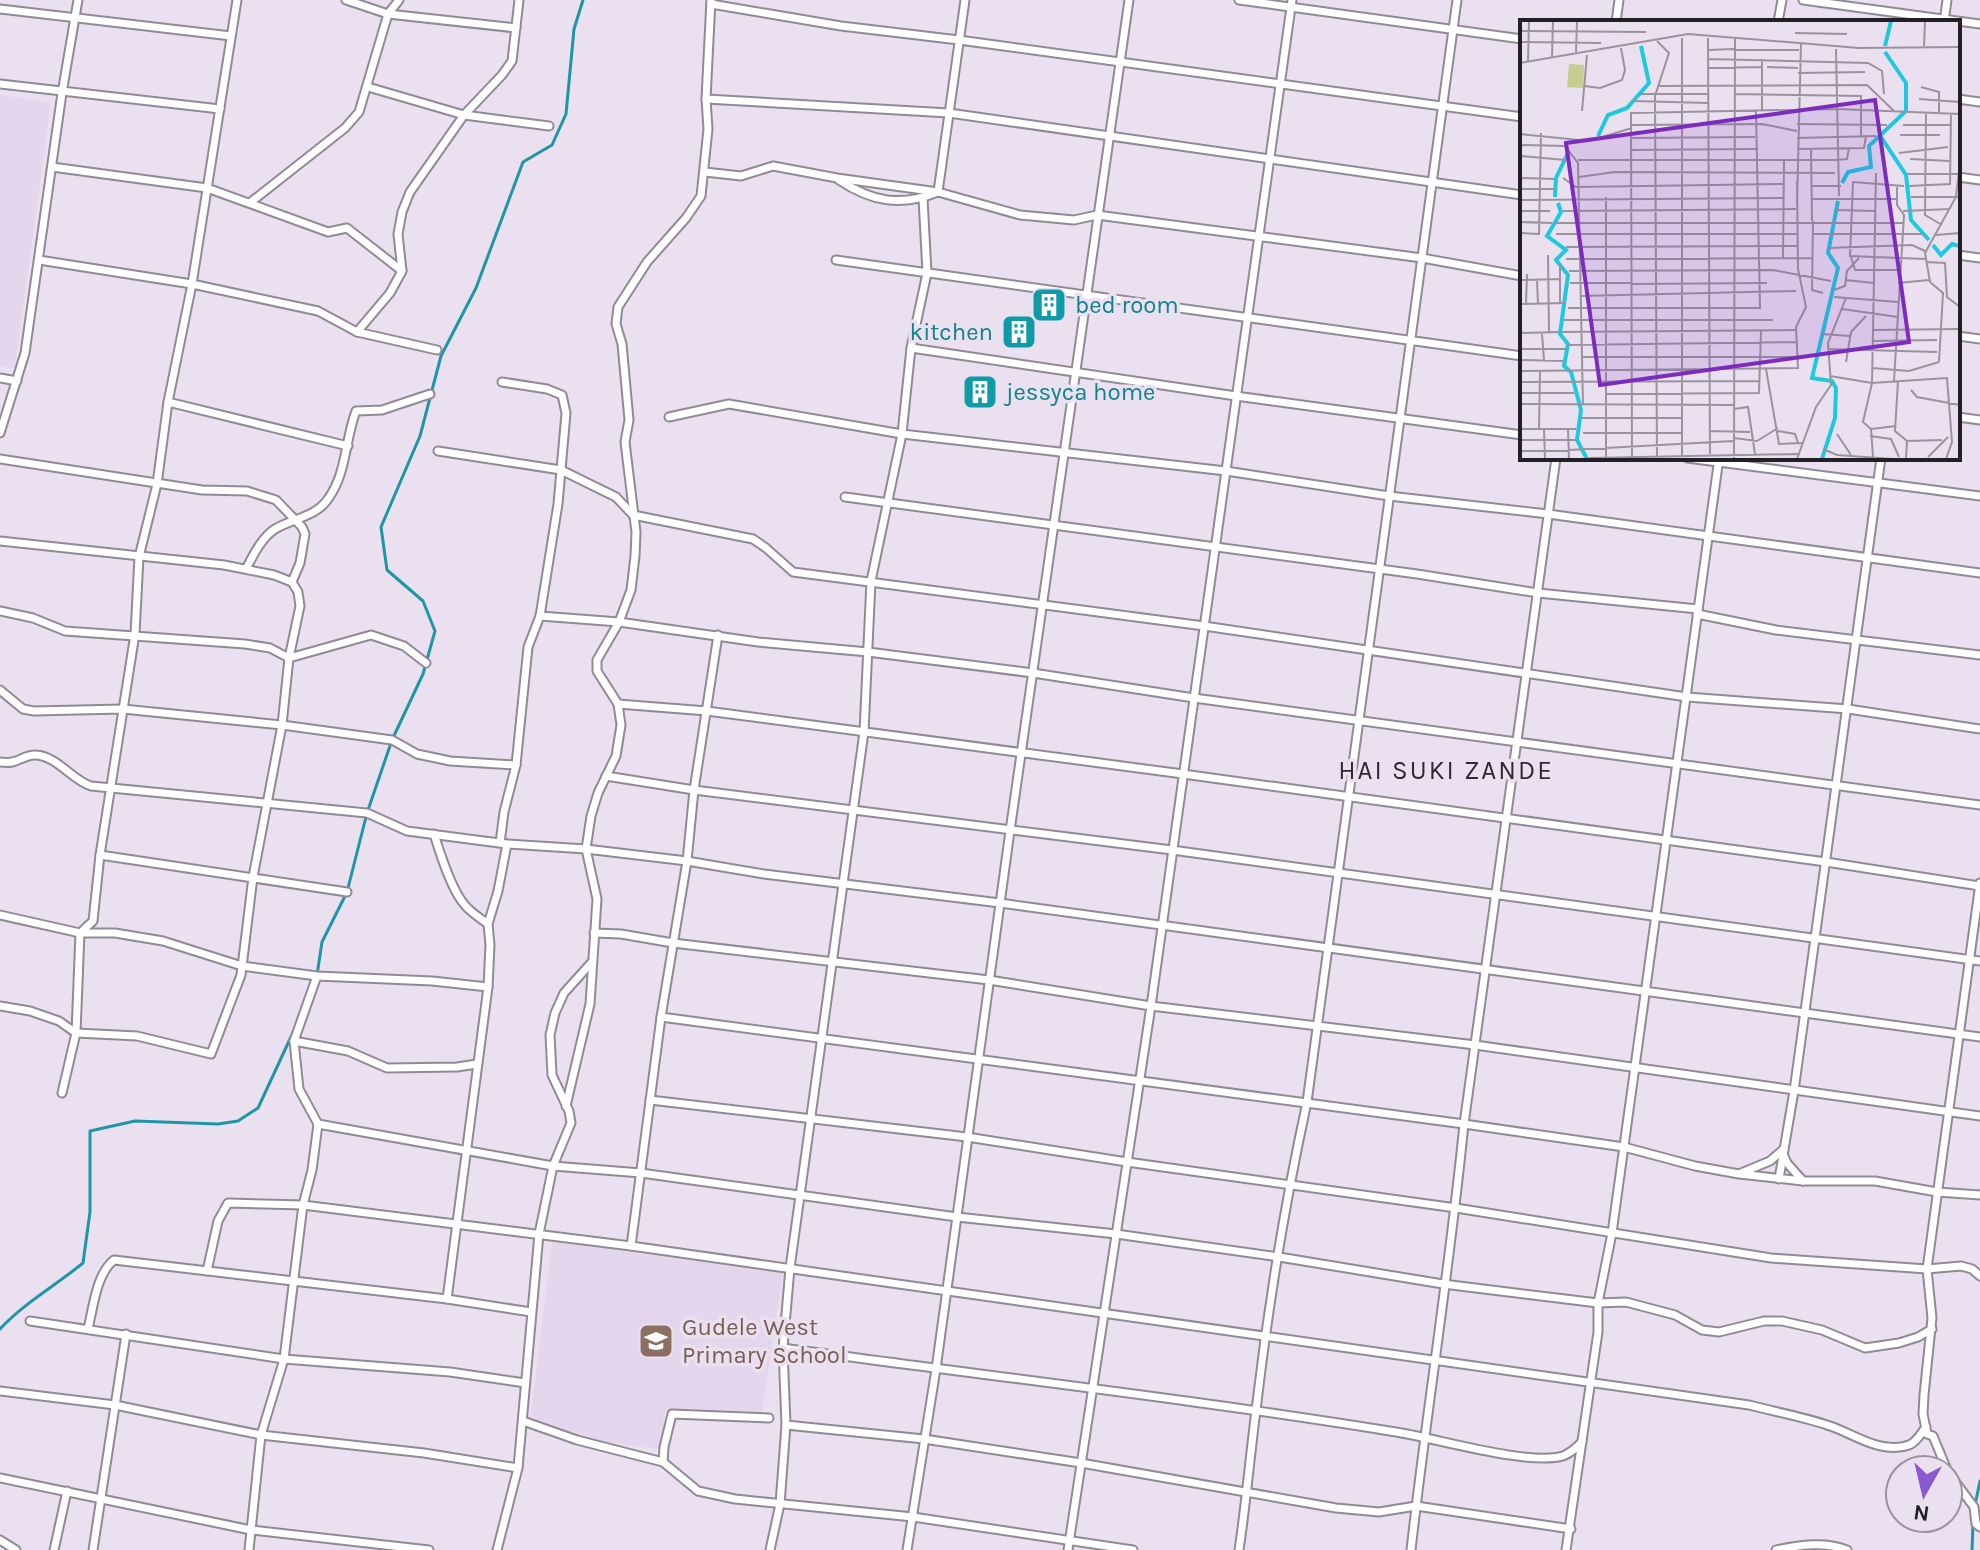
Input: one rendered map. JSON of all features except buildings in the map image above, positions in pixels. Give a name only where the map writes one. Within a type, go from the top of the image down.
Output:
[{"type":"street","points":[[0,433],[25,353],[78,0]]},
{"type":"street","points":[[62,1093],[76,1033],[80,933],[93,921],[100,855],[135,634],[139,557],[157,484],[168,402],[192,284],[237,0]]},
{"type":"street","points":[[346,0],[388,14],[516,28]]},
{"type":"street","points":[[251,202],[345,128],[359,112],[388,14],[399,0]]},
{"type":"street","points":[[357,332],[390,293],[402,271],[398,234],[410,192],[464,115],[512,61],[519,0]]},
{"type":"street","points":[[938,192],[965,0]]},
{"type":"street","points":[[907,1550],[936,1369],[1129,0]]},
{"type":"street","points":[[1239,0],[1291,4],[1520,39]]},
{"type":"street","points":[[1239,1550],[1289,1184],[1307,1102],[1457,0]]},
{"type":"street","points":[[1616,20],[1619,0]]},
{"type":"street","points":[[1778,20],[1782,0]]},
{"type":"street","points":[[1803,0],[1937,20]]},
{"type":"street","points":[[1944,20],[1947,0]]},
{"type":"street","points":[[566,1106],[590,1004],[597,899],[586,849],[591,816],[616,756],[621,725],[618,704],[597,671],[601,652],[619,622],[631,590],[635,556],[625,442],[629,420],[622,344],[616,324],[618,307],[647,262],[701,196],[708,129],[706,99],[711,2],[841,26],[1520,117]]},
{"type":"street","points":[[1068,1550],[1151,1006],[1291,4]]},
{"type":"street","points":[[0,9],[231,36]]},
{"type":"street","points":[[1960,22],[1980,24]]},
{"type":"street","points":[[0,84],[220,109]]},
{"type":"street","points":[[368,87],[464,115],[549,126]]},
{"type":"street","points":[[706,99],[949,113],[1520,195]]},
{"type":"street","points":[[1960,99],[1980,102]]},
{"type":"street","points":[[705,172],[741,176],[773,166],[938,192],[1006,212],[1053,220],[1097,215],[1422,258],[1520,276]]},
{"type":"street","points":[[52,167],[207,188],[328,232],[347,228],[402,271]]},
{"type":"street","points":[[1960,177],[1980,180]]},
{"type":"street","points":[[837,178],[849,186],[903,203],[938,192]]},
{"type":"street","points":[[770,1550],[780,1504],[786,1425],[783,1348],[790,1268],[864,732],[871,581],[902,434],[911,348],[927,273],[923,198]]},
{"type":"street","points":[[1960,255],[1980,258]]},
{"type":"street","points":[[39,260],[192,284],[318,311],[357,332],[437,350]]},
{"type":"street","points":[[836,260],[1520,356]]},
{"type":"street","points":[[1960,336],[1980,339]]},
{"type":"street","points":[[911,348],[1520,435]]},
{"type":"street","points":[[0,378],[17,381]]},
{"type":"street","points":[[447,1299],[488,987],[488,924],[494,911],[504,844],[504,812],[516,765],[528,647],[540,616],[558,504],[566,413],[562,395],[547,389],[502,382]]},
{"type":"street","points":[[246,569],[273,530],[295,521],[328,500],[348,446],[356,411],[382,410],[430,394]]},
{"type":"street","points":[[168,402],[348,446]]},
{"type":"street","points":[[669,417],[729,404],[902,434],[1226,471],[1389,496],[1548,514],[1980,573]]},
{"type":"street","points":[[1960,417],[1980,420]]},
{"type":"street","points":[[438,451],[561,470],[616,497],[633,515],[753,539],[793,572],[1527,671],[1687,697],[1848,709],[1980,729]]},
{"type":"street","points":[[0,459],[157,484],[264,495],[282,504],[305,534],[300,563],[292,582]]},
{"type":"street","points":[[1411,1550],[1443,1284],[1456,1208],[1464,1124],[1556,460]]},
{"type":"street","points":[[1566,1550],[1598,1332],[1598,1303],[1612,1233],[1718,460],[1980,496]]},
{"type":"street","points":[[1779,1179],[1816,939],[1881,460]]},
{"type":"street","points":[[845,497],[1538,593],[1697,611],[1776,630],[1980,655]]},
{"type":"street","points":[[0,541],[246,569],[274,575],[292,582],[298,592],[300,606],[289,658],[282,725],[253,877],[242,966],[234,1000],[211,1054],[137,1036],[76,1033],[59,1021],[30,1011],[0,1006]]},
{"type":"street","points":[[0,611],[33,618],[65,631],[245,644],[270,648],[289,658],[371,635],[404,646],[426,663]]},
{"type":"street","points":[[540,616],[619,622],[758,642],[1033,673],[1194,698],[1980,805]]},
{"type":"street","points":[[631,1246],[661,1017],[687,861],[694,790],[718,635]]},
{"type":"street","points":[[0,690],[23,709],[34,711],[123,709],[282,725],[392,740],[417,754],[450,761],[516,765]]},
{"type":"street","points":[[618,704],[707,711],[1183,774],[1980,885],[1927,1269],[1932,1329],[1924,1395],[1926,1427],[1927,1434],[1933,1436],[1941,1454]]},
{"type":"street","points":[[0,762],[16,763],[37,755],[46,757],[84,784],[367,813],[407,831],[504,844],[586,849],[687,861],[764,874],[1000,903],[1980,1037]]},
{"type":"street","points":[[606,776],[1980,961]]},
{"type":"street","points":[[434,834],[459,897],[465,907],[488,924]]},
{"type":"street","points":[[100,855],[347,892]]},
{"type":"street","points":[[0,915],[80,933],[115,933],[163,941],[242,966],[317,976],[488,987]]},
{"type":"street","points":[[594,933],[989,980],[1151,1006],[1475,1045],[1980,1116]]},
{"type":"street","points":[[497,1550],[518,1468],[539,1234],[553,1166],[571,1123],[552,1075],[550,1035],[564,993],[593,961]]},
{"type":"street","points":[[249,1550],[261,1435],[284,1359],[303,1205],[312,1170],[318,1124],[299,1089],[294,1041],[317,976]]},
{"type":"street","points":[[661,1017],[1624,1147],[1739,1174],[1803,1181],[1875,1181],[1937,1192],[1980,1195]]},
{"type":"street","points":[[294,1041],[348,1051],[387,1068],[477,1064]]},
{"type":"street","points":[[650,1100],[967,1137],[1456,1208],[1771,1258],[1927,1269],[1948,1266],[1976,1268],[1980,1276]]},
{"type":"street","points":[[318,1124],[553,1166],[641,1173],[957,1217],[1116,1234],[1443,1284],[1598,1303],[1626,1302],[1675,1315],[1702,1330],[1719,1332],[1764,1321],[1782,1321],[1822,1330],[1865,1348],[1899,1343],[1932,1329]]},
{"type":"street","points":[[1739,1174],[1758,1168],[1784,1152]]},
{"type":"street","points":[[1784,1152],[1787,1163],[1803,1181]]},
{"type":"street","points":[[207,1271],[218,1221],[228,1203],[303,1205],[631,1246],[1749,1405],[1831,1426],[1885,1446],[1913,1444],[1926,1427]]},
{"type":"street","points":[[88,1329],[100,1283],[109,1263],[114,1260],[447,1299],[531,1312]]},
{"type":"street","points":[[30,1321],[284,1359],[450,1372],[525,1383]]},
{"type":"street","points":[[93,1550],[126,1334]]},
{"type":"street","points":[[783,1348],[1256,1409],[1424,1437],[1520,1457],[1561,1457],[1574,1450],[1583,1440]]},
{"type":"street","points":[[0,1391],[115,1405],[261,1435],[424,1453],[518,1468]]},
{"type":"street","points":[[663,1462],[672,1414],[769,1418]]},
{"type":"street","points":[[523,1421],[577,1440],[663,1462],[698,1491],[735,1499],[913,1517],[1133,1550]]},
{"type":"street","points":[[786,1425],[924,1439],[1336,1508],[1379,1512],[1416,1506],[1571,1529]]},
{"type":"street","points":[[0,1478],[251,1530],[429,1550]]},
{"type":"street","points":[[54,1550],[67,1491]]},
{"type":"street","points":[[1964,1493],[1974,1507],[1976,1524],[1980,1527]]},
{"type":"street","points":[[0,1540],[16,1550]]},
{"type":"street","points":[[1776,1550],[1816,1545],[1847,1550]]},
{"type":"shaded area","points":[[0,95],[51,103],[15,368],[0,366]]},
{"type":"shaded area","name":"Gudele West Primary School","points":[[552,1242],[783,1272],[762,1412],[665,1410],[660,1449],[594,1441],[530,1420]]},
{"type":"waterway","points":[[317,975],[322,942],[347,892],[367,813],[392,740],[423,674],[435,631],[423,601],[387,570],[381,527],[420,436],[441,356],[476,288],[523,162],[552,145],[566,114],[574,29],[583,0]]},
{"type":"waterway","points":[[0,1329],[83,1263],[90,1212],[90,1131],[135,1121],[218,1124],[238,1121],[258,1108],[296,1026]]},
{"type":"waterway","points":[[1975,1505],[1980,1481]]},
{"type":"waterway","points":[[1972,1550],[1973,1524]]},
{"type":"place","name":"bed room","points":[[1049,305]]},
{"type":"place","name":"kitchen","points":[[1019,332]]},
{"type":"place","name":"jessyca home","points":[[980,392]]},
{"type":"place","name":"Gudele West Primary School","points":[[656,1341]]},
{"type":"district","name":"HAI SUKI ZANDE","points":[[1446,770]]}]
